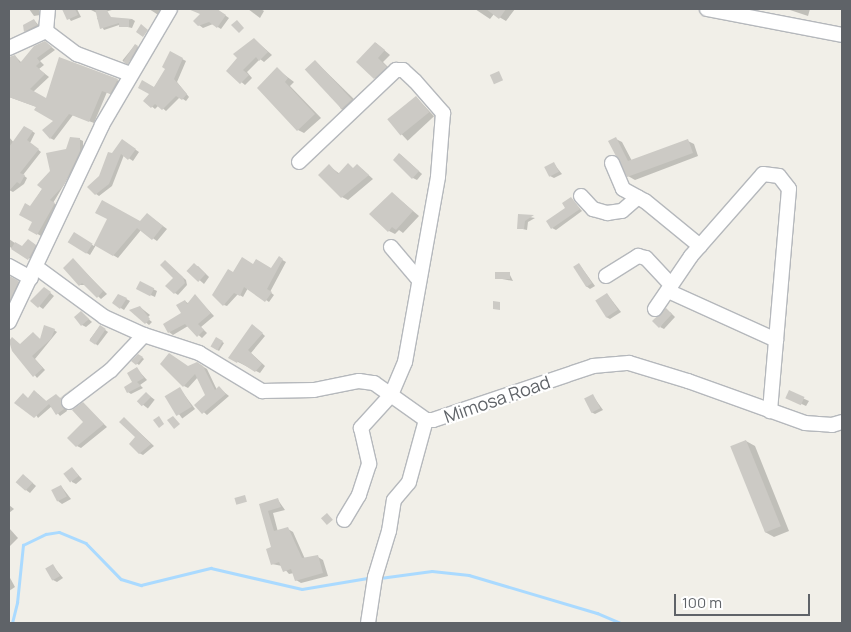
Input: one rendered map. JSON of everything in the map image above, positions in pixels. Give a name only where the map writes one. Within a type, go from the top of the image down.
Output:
[{"type":"street","points":[[46,31],[48,9]]},
{"type":"street","points":[[9,322],[34,273],[102,125],[130,74],[170,9]]},
{"type":"street","points":[[707,9],[842,35]]},
{"type":"street","points":[[9,48],[46,31]]},
{"type":"street","points":[[46,31],[77,54],[130,74]]},
{"type":"street","points":[[299,162],[396,70],[403,70],[415,81],[444,117],[438,177],[418,279],[406,362],[391,395],[361,428],[369,464],[359,495],[344,520]]},
{"type":"street","points":[[612,163],[623,189],[638,197],[700,246]]},
{"type":"street","points":[[655,309],[700,246],[763,174],[779,176],[789,188],[770,411]]},
{"type":"street","points":[[581,196],[593,209],[607,214],[622,211],[638,197]]},
{"type":"street","points":[[392,247],[418,279]]},
{"type":"street","points":[[606,276],[638,256],[646,258],[670,288],[776,340]]},
{"type":"street","name":"Mimosa Road","points":[[9,266],[34,273],[104,317],[144,336],[199,353],[262,391],[306,390],[359,381],[374,383],[426,420],[448,418],[574,372],[611,363],[644,366],[805,423],[842,422]]},
{"type":"street","points":[[69,402],[111,370],[144,336]]},
{"type":"street","points":[[368,623],[375,576],[389,531],[394,500],[409,482],[426,420]]},
{"type":"building","points":[[62,9],[75,9],[78,15],[67,20]]},
{"type":"building","points":[[95,9],[106,9],[111,17],[132,19],[129,20],[129,27],[119,27],[119,23],[100,29]]},
{"type":"building","points":[[188,9],[217,9],[226,15],[217,28],[209,22],[198,26],[193,21],[200,14]]},
{"type":"building","points":[[486,9],[506,9],[499,19]]},
{"type":"building","points":[[34,19],[37,25],[24,32],[23,25]]},
{"type":"building","points":[[237,20],[244,28],[239,33],[231,25]]},
{"type":"building","points":[[141,24],[148,30],[143,37],[136,32]]},
{"type":"building","points":[[254,38],[268,52],[259,61],[256,57],[243,70],[249,75],[240,84],[226,71],[237,58],[233,54]]},
{"type":"building","points":[[45,41],[52,47],[37,58],[40,62],[36,66],[45,74],[30,89],[46,98],[59,57],[118,79],[110,94],[102,91],[89,122],[69,114],[50,139],[42,130],[53,121],[34,110],[36,107],[9,97],[9,57],[15,55],[20,63],[34,46]]},
{"type":"building","points":[[375,42],[385,50],[378,58],[387,67],[374,79],[356,62]]},
{"type":"building","points":[[135,44],[138,46],[128,64],[123,62]]},
{"type":"building","points":[[170,51],[183,58],[174,79],[187,94],[182,100],[176,96],[162,110],[155,104],[151,108],[143,101],[149,94],[138,88],[142,80],[154,87],[165,69],[162,67]]},
{"type":"building","points":[[315,60],[352,99],[342,109],[305,70]]},
{"type":"building","points":[[277,67],[288,78],[285,82],[315,114],[297,131],[257,88]]},
{"type":"building","points":[[499,71],[503,80],[494,84],[490,75]]},
{"type":"building","points":[[416,96],[429,112],[400,136],[387,119]]},
{"type":"building","points":[[24,126],[33,131],[27,140],[39,149],[20,173],[25,175],[20,184],[17,182],[9,191],[9,147]]},
{"type":"building","points":[[70,137],[80,138],[80,151],[64,185],[50,200],[55,203],[37,235],[28,230],[32,222],[19,215],[25,203],[30,206],[42,189],[37,185],[50,171],[46,153],[66,149]]},
{"type":"building","points":[[616,137],[628,161],[688,139],[693,153],[627,177],[608,141]]},
{"type":"building","points":[[122,139],[136,149],[128,160],[121,154],[109,184],[95,195],[87,187],[99,176],[108,152],[112,153]]},
{"type":"building","points":[[399,153],[419,171],[412,179],[393,160]]},
{"type":"building","points":[[554,162],[559,172],[549,177],[544,167]]},
{"type":"building","points":[[348,163],[353,168],[357,164],[369,175],[341,198],[318,175],[329,164],[338,174]]},
{"type":"building","points":[[392,192],[413,211],[396,230],[392,227],[388,232],[369,214]]},
{"type":"building","points":[[571,197],[580,209],[551,229],[546,221],[565,208],[562,203]]},
{"type":"building","points":[[102,200],[140,221],[147,213],[163,226],[152,240],[137,228],[113,256],[94,245],[107,219],[95,213]]},
{"type":"building","points":[[518,214],[534,215],[525,221],[524,229],[517,229]]},
{"type":"building","points":[[74,232],[93,244],[86,254],[68,242]]},
{"type":"building","points":[[28,239],[36,245],[28,260],[11,249],[15,242],[22,246]]},
{"type":"building","points":[[279,256],[283,259],[267,289],[272,292],[265,302],[244,287],[240,296],[234,293],[223,306],[212,295],[228,269],[233,272],[242,257],[253,264],[256,259],[271,268]]},
{"type":"building","points":[[73,258],[103,291],[97,298],[82,283],[79,286],[63,268]]},
{"type":"building","points":[[165,260],[183,277],[185,283],[174,294],[165,286],[173,278],[160,265]]},
{"type":"building","points":[[194,263],[206,274],[198,282],[186,271]]},
{"type":"building","points":[[579,263],[592,283],[586,287],[573,267]]},
{"type":"building","points":[[495,272],[510,272],[510,279],[495,279]]},
{"type":"building","points":[[9,276],[19,281],[9,302]]},
{"type":"building","points":[[140,281],[154,288],[150,296],[136,289]]},
{"type":"building","points":[[44,287],[51,292],[38,308],[30,301]]},
{"type":"building","points":[[607,293],[618,310],[606,317],[595,301]]},
{"type":"building","points":[[118,294],[127,298],[120,309],[112,303]]},
{"type":"building","points":[[195,294],[211,313],[198,324],[204,330],[197,337],[185,324],[168,333],[163,324],[181,313],[176,305],[185,300],[187,304]]},
{"type":"building","points":[[493,301],[500,302],[500,310],[493,309]]},
{"type":"building","points":[[140,306],[150,319],[145,324],[129,310]]},
{"type":"building","points":[[666,308],[672,314],[659,328],[652,321]]},
{"type":"building","points":[[81,311],[89,319],[81,326],[74,317]]},
{"type":"building","points":[[252,324],[263,333],[248,350],[262,364],[255,372],[238,361],[237,363],[228,358]]},
{"type":"building","points":[[44,325],[55,329],[51,339],[32,356],[43,368],[33,377],[12,351],[9,341],[12,337],[20,344],[33,332],[40,339]]},
{"type":"building","points":[[100,325],[106,329],[95,345],[89,341]]},
{"type":"building","points":[[216,337],[223,341],[217,351],[210,347]]},
{"type":"building","points":[[169,353],[188,366],[197,362],[203,366],[215,390],[219,386],[226,394],[202,414],[194,405],[205,395],[195,374],[183,387],[160,364]]},
{"type":"building","points":[[138,354],[143,357],[136,365],[131,361]]},
{"type":"building","points":[[137,367],[144,378],[137,382],[141,386],[127,393],[124,387],[132,382],[127,373]]},
{"type":"building","points":[[75,386],[61,398],[64,409],[56,415],[49,404],[34,418],[14,403],[23,393],[28,398],[34,390],[46,401],[56,394],[60,398]]},
{"type":"building","points":[[180,387],[192,407],[176,416],[165,396]]},
{"type":"building","points":[[789,390],[805,397],[801,405],[785,398]]},
{"type":"building","points":[[146,392],[151,397],[142,406],[137,401]]},
{"type":"building","points":[[593,394],[600,408],[591,413],[584,399]]},
{"type":"building","points":[[83,402],[104,424],[76,447],[67,438],[83,422],[72,410]]},
{"type":"building","points":[[159,416],[164,424],[159,428],[153,420]]},
{"type":"building","points":[[173,416],[180,424],[174,429],[167,420]]},
{"type":"building","points":[[124,417],[151,444],[139,454],[129,444],[135,437],[119,422]]},
{"type":"building","points":[[746,440],[781,526],[765,533],[730,446]]},
{"type":"building","points":[[72,467],[79,476],[70,482],[63,474]]},
{"type":"building","points":[[23,474],[33,483],[25,491],[16,482]]},
{"type":"building","points":[[61,485],[67,497],[57,502],[51,490]]},
{"type":"building","points":[[245,495],[247,502],[236,505],[234,498]]},
{"type":"building","points":[[278,498],[281,507],[268,511],[274,531],[288,527],[302,558],[318,555],[323,573],[295,581],[291,569],[283,572],[279,562],[271,565],[266,549],[271,547],[259,504]]},
{"type":"building","points":[[327,513],[333,520],[327,525],[321,518]]},
{"type":"building","points":[[53,564],[60,576],[52,581],[45,568]]},
{"type":"waterway","points":[[12,623],[17,603],[23,545],[46,534],[59,532],[86,543],[121,579],[141,585],[211,568],[302,589],[367,578]]},
{"type":"waterway","points":[[380,578],[432,571],[469,575],[597,613],[620,623]]}]
